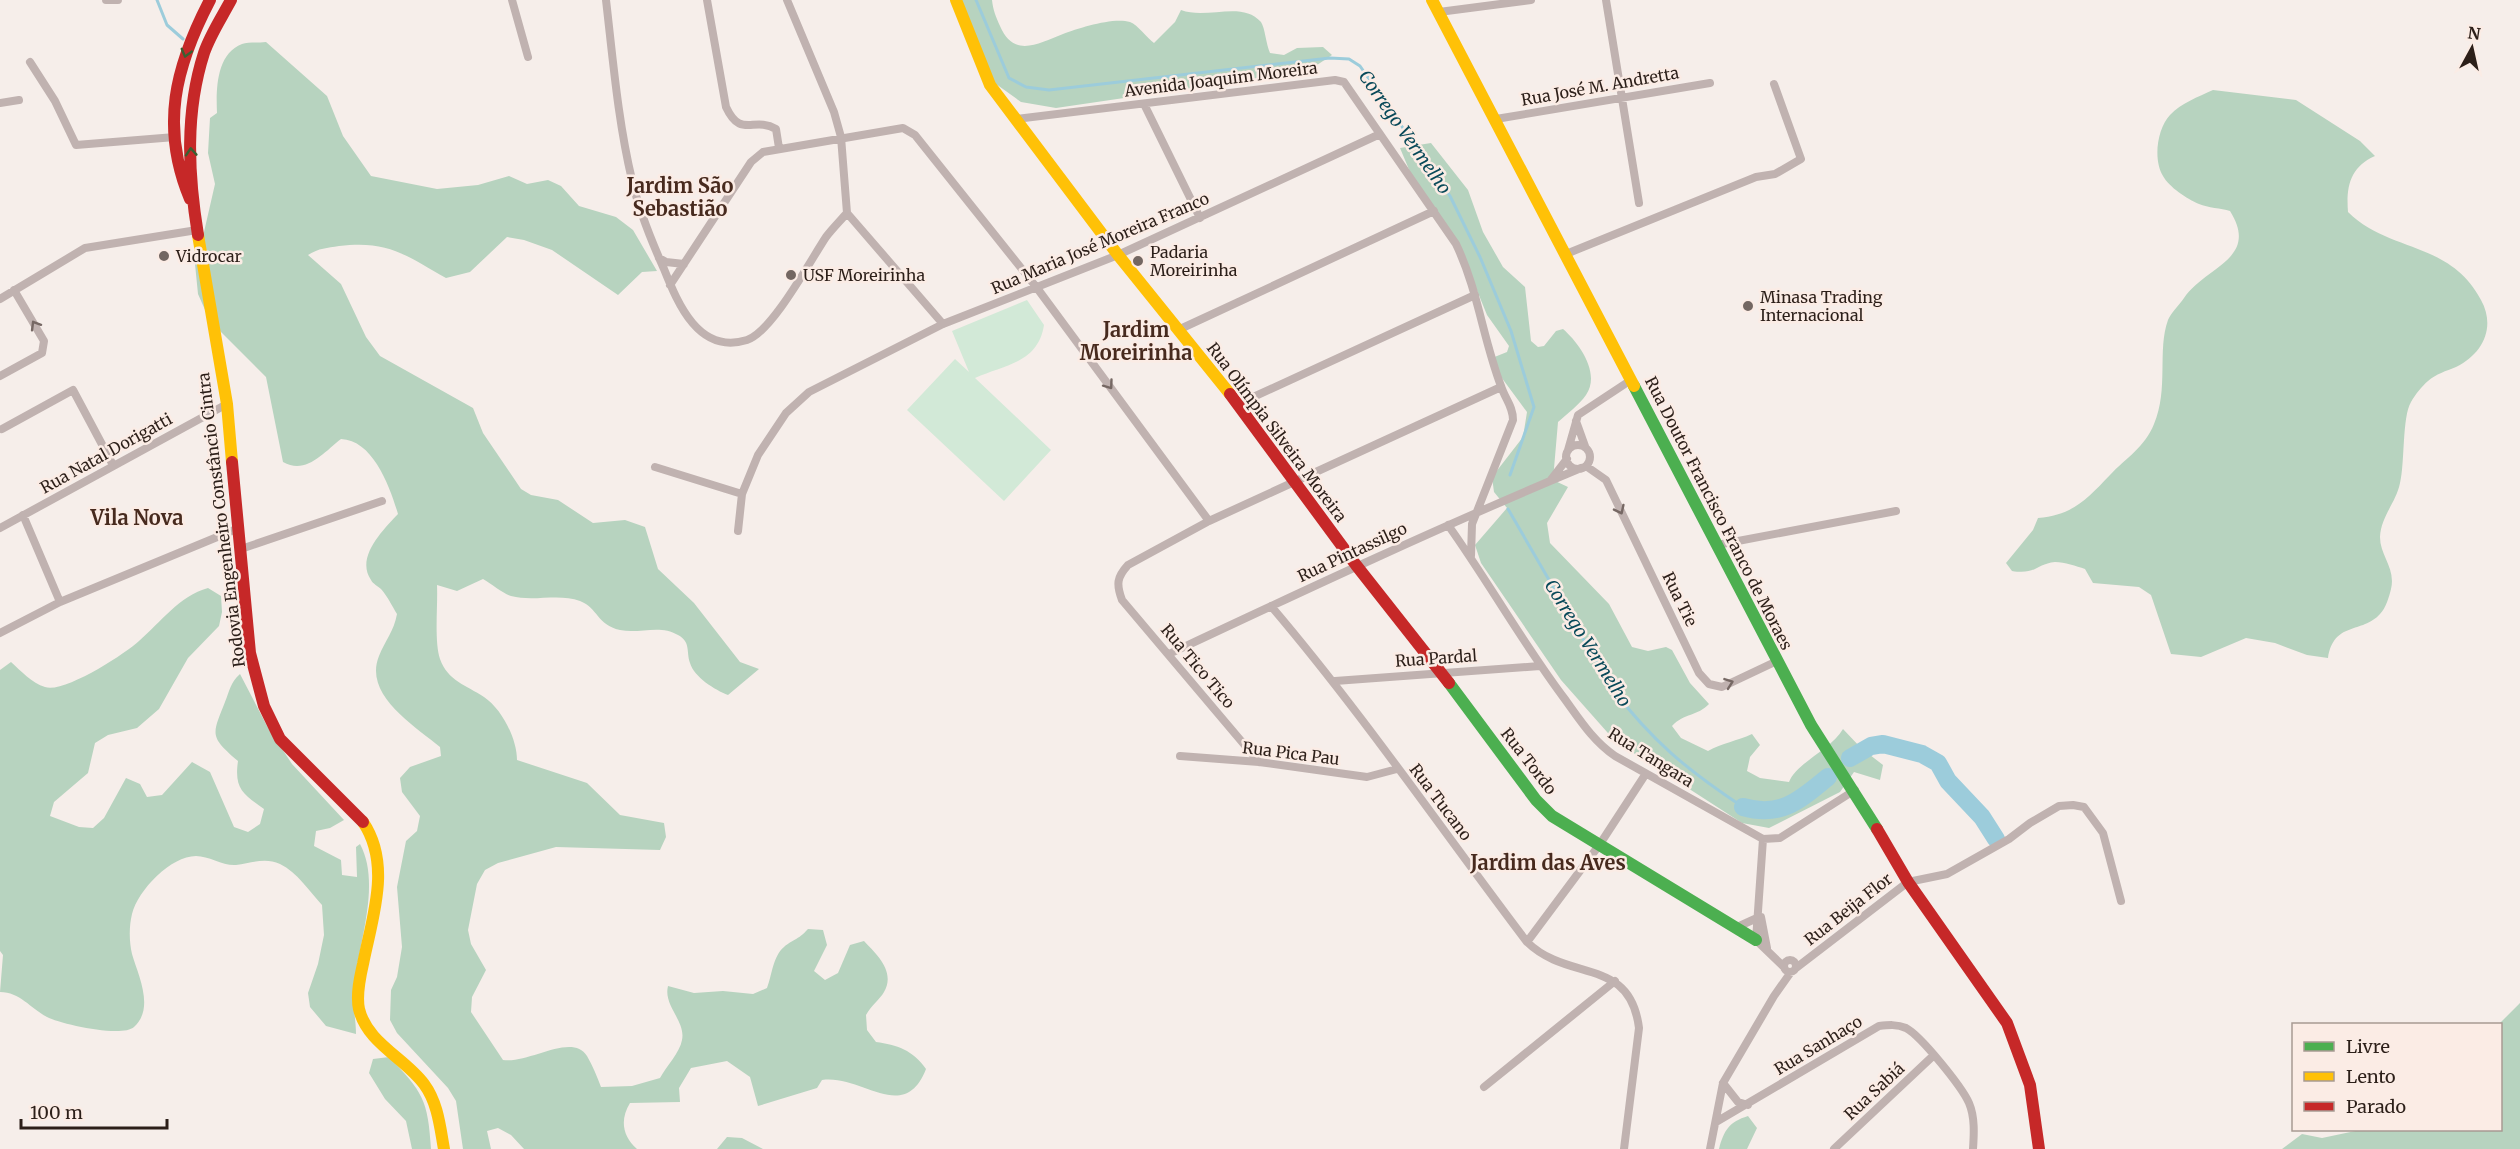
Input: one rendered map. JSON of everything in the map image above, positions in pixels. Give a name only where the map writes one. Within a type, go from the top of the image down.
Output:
[{"type":"street","points":[[106,0],[118,0]]},
{"type":"street","name":"Rodovia Engenheiro Constâncio Cintra","points":[[194,210],[178,168],[175,104],[188,44],[210,0]]},
{"type":"street","name":"Rodovia Engenheiro Constâncio Cintra","points":[[231,0],[205,51],[195,87],[189,126],[194,210],[227,404],[250,653],[264,706],[280,739],[318,780],[358,815],[371,834],[377,853],[379,882],[358,981],[359,1009],[373,1036],[424,1084],[437,1111],[444,1149]]},
{"type":"street","points":[[512,0],[528,57]]},
{"type":"street","points":[[606,0],[615,80],[632,179],[646,226],[670,285],[693,325],[708,338],[726,343],[748,340],[765,328],[828,234],[847,213]]},
{"type":"street","points":[[707,0],[726,107],[732,120],[740,126],[768,124],[776,129],[779,148]]},
{"type":"street","name":"Rua Olímpia Silveira Moreira","points":[[956,0],[990,85],[1118,255],[1238,404],[1356,565]]},
{"type":"street","name":"Rua Doutor Francisco Franco de Moraes","points":[[1432,0],[1810,725],[1855,790],[1908,882],[2007,1023],[2030,1085],[2039,1149]]},
{"type":"street","points":[[1439,12],[1531,0]]},
{"type":"street","points":[[1606,0],[1639,203]]},
{"type":"street","points":[[788,3],[834,112],[841,137],[847,213],[943,324]]},
{"type":"street","points":[[30,62],[55,101],[76,145],[175,137]]},
{"type":"street","name":"Avenida Joaquim Moreira","points":[[1016,119],[1335,80],[1344,82],[1456,244],[1468,269],[1501,387],[1513,409],[1513,420],[1476,512],[1470,534],[1471,556]]},
{"type":"street","name":"Rua José M. Andretta","points":[[1496,119],[1710,83]]},
{"type":"street","points":[[1566,254],[1756,177],[1775,174],[1802,159],[1774,84]]},
{"type":"street","points":[[0,103],[19,100]]},
{"type":"street","points":[[1144,104],[1200,218]]},
{"type":"street","points":[[670,285],[751,162],[763,152],[891,128],[903,128],[915,135],[1037,288],[1209,521],[1501,387]]},
{"type":"street","name":"Rua Maria José Moreira Franco","points":[[738,531],[742,494],[758,455],[786,413],[809,392],[832,378],[943,324],[1118,255],[1380,134]]},
{"type":"street","points":[[1178,330],[1434,211]]},
{"type":"street","points":[[0,299],[85,248],[197,230]]},
{"type":"street","points":[[659,258],[666,262],[684,264]]},
{"type":"street","points":[[0,376],[42,353],[45,347],[44,341],[14,290]]},
{"type":"street","points":[[1238,404],[1475,295]]},
{"type":"street","points":[[1575,420],[1590,454],[1584,467],[1572,467],[1567,455],[1575,420],[1578,415],[1631,380]]},
{"type":"street","points":[[2,429],[74,390],[113,465]]},
{"type":"street","name":"Rua Natal Dorigatti","points":[[0,528],[227,404]]},
{"type":"street","points":[[1550,481],[1576,445],[1585,446]]},
{"type":"street","points":[[655,467],[742,494]]},
{"type":"street","name":"Rua Pintassilgo","points":[[1169,654],[1356,565],[1496,502],[1584,467]]},
{"type":"street","name":"Rua Tie","points":[[1584,467],[1599,473],[1606,480],[1695,664],[1709,684],[1722,687],[1778,661]]},
{"type":"street","points":[[1486,484],[1489,494],[1496,502]]},
{"type":"street","points":[[241,549],[382,501]]},
{"type":"street","points":[[1717,545],[1896,510]]},
{"type":"street","points":[[23,515],[60,602]]},
{"type":"street","name":"Rua Tico Tico","points":[[1209,521],[1128,565],[1118,576],[1118,587],[1122,600],[1258,762]]},
{"type":"street","name":"Rua Tangara","points":[[1448,525],[1471,556],[1540,666],[1598,744],[1645,775],[1763,839]]},
{"type":"street","points":[[0,633],[60,602],[239,528]]},
{"type":"street","name":"Rua Tordo","points":[[1356,565],[1441,672],[1536,800],[1552,816],[1756,940]]},
{"type":"street","name":"Rua Tucano","points":[[1271,606],[1335,681],[1397,769],[1527,942],[1541,955],[1615,981]]},
{"type":"street","name":"Rua Pardal","points":[[1335,681],[1540,666]]},
{"type":"street","name":"Rua Pica Pau","points":[[1180,756],[1258,762],[1367,777],[1397,769]]},
{"type":"street","points":[[1527,942],[1600,844],[1645,775]]},
{"type":"street","points":[[1710,1149],[1723,1083],[1790,966],[1756,940],[1763,839],[1780,838],[1855,790]]},
{"type":"street","points":[[1908,882],[1947,874],[2009,839],[2059,806],[2073,805],[2084,807],[2103,833],[2121,901]]},
{"type":"street","name":"Rua Beija Flor","points":[[1790,966],[1807,960],[1908,882]]},
{"type":"street","points":[[1760,902],[1768,949]]},
{"type":"street","points":[[1735,928],[1757,918]]},
{"type":"street","points":[[1484,1088],[1615,981],[1629,993],[1637,1009],[1639,1028],[1624,1149]]},
{"type":"street","name":"Rua Sanhaço","points":[[1716,1122],[1879,1026],[1894,1024],[1907,1029],[1934,1055],[1969,1103],[1974,1126],[1973,1149]]},
{"type":"street","name":"Rua Sabiá","points":[[1834,1149],[1934,1055]]},
{"type":"street","points":[[1723,1083],[1737,1102],[1748,1105]]},
{"type":"green space","points":[[959,0],[992,0],[996,16],[1006,36],[1012,42],[1020,45],[1036,44],[1087,26],[1115,21],[1130,22],[1154,43],[1175,22],[1181,10],[1202,13],[1234,11],[1244,12],[1261,22],[1270,53],[1284,55],[1297,48],[1323,47],[1332,55],[1308,71],[1056,108],[1021,102],[989,79]]},
{"type":"green space","points":[[266,42],[327,96],[343,136],[371,176],[437,189],[478,185],[509,176],[527,184],[548,180],[561,186],[579,206],[616,217],[633,230],[657,271],[642,272],[618,295],[552,250],[524,240],[507,237],[470,272],[446,278],[407,256],[384,247],[356,245],[331,247],[308,255],[341,284],[366,337],[380,356],[473,408],[483,433],[521,489],[531,495],[558,500],[593,523],[625,520],[645,527],[658,569],[694,603],[740,662],[759,669],[728,695],[700,678],[692,668],[685,641],[671,632],[612,628],[580,601],[563,598],[519,598],[504,593],[483,579],[457,591],[437,585],[438,652],[443,666],[453,678],[484,697],[497,709],[511,734],[517,760],[587,783],[620,815],[664,823],[666,837],[660,850],[556,847],[498,863],[485,870],[477,884],[468,930],[471,944],[486,970],[472,997],[471,1012],[503,1060],[525,1058],[549,1050],[571,1047],[580,1049],[587,1056],[601,1087],[632,1086],[660,1078],[681,1045],[681,1026],[669,1000],[668,986],[694,993],[723,991],[753,994],[767,988],[775,960],[784,947],[808,929],[823,930],[827,945],[814,971],[825,980],[838,973],[850,945],[864,941],[883,964],[888,977],[887,984],[882,995],[866,1015],[867,1030],[876,1042],[910,1053],[926,1069],[917,1085],[906,1094],[894,1096],[837,1080],[822,1080],[817,1088],[758,1106],[750,1077],[727,1061],[691,1068],[679,1088],[680,1102],[630,1103],[625,1115],[624,1127],[628,1139],[637,1149],[524,1149],[511,1135],[498,1128],[487,1131],[491,1149],[463,1149],[456,1101],[448,1088],[397,1033],[390,1020],[391,990],[397,977],[402,947],[397,887],[406,841],[417,831],[420,816],[402,792],[400,778],[410,767],[441,756],[440,747],[394,708],[378,684],[376,670],[379,656],[392,631],[397,614],[380,588],[371,580],[366,562],[379,535],[398,514],[378,467],[362,447],[352,441],[341,439],[321,456],[307,464],[299,466],[283,462],[266,377],[210,321],[198,294],[195,264],[197,243],[204,232],[215,184],[208,153],[210,118],[217,113],[219,74],[222,64],[233,49],[244,43]]},
{"type":"green space","points":[[2213,90],[2296,100],[2360,141],[2375,156],[2360,166],[2351,179],[2348,212],[2364,225],[2382,235],[2436,257],[2452,267],[2468,281],[2485,310],[2487,330],[2480,347],[2456,367],[2428,381],[2414,396],[2408,409],[2400,483],[2383,523],[2380,537],[2392,582],[2386,606],[2373,620],[2342,633],[2336,638],[2328,658],[2307,655],[2275,643],[2246,638],[2201,657],[2171,654],[2151,595],[2139,587],[2093,583],[2085,569],[2070,564],[2055,562],[2020,572],[2012,571],[2006,563],[2033,530],[2038,518],[2061,513],[2078,504],[2146,439],[2154,424],[2161,397],[2163,344],[2168,320],[2194,287],[2234,251],[2239,240],[2238,227],[2230,211],[2203,205],[2184,196],[2166,180],[2158,162],[2159,136],[2170,115],[2184,104]]},
{"type":"green space","points":[[1431,143],[1468,190],[1483,232],[1503,267],[1525,287],[1531,341],[1538,347],[1544,346],[1556,331],[1563,329],[1581,350],[1590,368],[1590,386],[1586,395],[1558,422],[1553,480],[1568,487],[1547,523],[1550,543],[1609,604],[1632,647],[1648,651],[1666,647],[1672,650],[1690,683],[1709,704],[1672,726],[1681,738],[1708,751],[1752,734],[1760,745],[1750,757],[1747,771],[1760,778],[1789,782],[1799,768],[1831,743],[1843,729],[1861,748],[1883,765],[1880,780],[1854,772],[1840,792],[1769,828],[1742,823],[1615,741],[1561,680],[1481,563],[1475,545],[1507,508],[1494,492],[1492,477],[1523,437],[1527,412],[1493,366],[1492,358],[1507,352],[1509,346],[1487,315],[1459,246],[1418,191],[1400,148]]},
{"type":"green space","points":[[1027,300],[1044,325],[1041,338],[1035,347],[1019,360],[975,378],[1051,450],[1004,501],[907,410],[955,359],[969,372],[952,331]]},
{"type":"green space","points":[[208,588],[221,596],[222,612],[219,626],[188,658],[159,709],[137,728],[108,735],[95,743],[88,773],[54,802],[50,816],[79,827],[93,828],[104,818],[126,778],[140,784],[147,797],[162,795],[192,762],[210,772],[234,827],[248,832],[260,824],[264,809],[245,795],[237,778],[238,761],[222,746],[216,734],[217,722],[231,687],[240,674],[267,726],[292,764],[344,820],[330,828],[316,831],[314,846],[341,860],[342,875],[357,877],[356,847],[360,844],[366,861],[369,879],[368,899],[355,978],[356,1034],[326,1026],[310,1007],[308,993],[318,964],[324,935],[322,905],[292,872],[280,864],[269,861],[231,865],[196,856],[176,862],[166,868],[148,885],[135,905],[130,923],[131,949],[141,981],[144,1001],[140,1019],[134,1027],[127,1030],[105,1031],[64,1023],[47,1017],[13,995],[0,992],[3,955],[0,951],[0,670],[11,662],[40,685],[54,688],[65,685],[94,672],[121,655],[179,603]]},
{"type":"green space","points":[[2520,1003],[2520,1149],[2282,1149],[2302,1134],[2322,1138],[2355,1131],[2502,1131],[2502,1023],[2500,1023]]},
{"type":"green space","points":[[389,1057],[422,1098],[428,1119],[431,1149],[412,1149],[406,1121],[385,1099],[369,1073],[373,1059]]},
{"type":"green space","points":[[1748,1116],[1757,1128],[1747,1149],[1719,1149],[1728,1128],[1736,1121]]},
{"type":"green space","points":[[727,1137],[742,1138],[763,1149],[717,1149]]},
{"type":"waterway","points":[[157,0],[167,25],[183,39]]},
{"type":"waterway","name":"Corrego Vermelho","points":[[976,0],[1009,78],[1026,87],[1049,90],[1330,58],[1349,59],[1360,66],[1450,196],[1480,257],[1511,331],[1534,407],[1510,475]]},
{"type":"waterway","name":"Corrego Vermelho","points":[[1508,509],[1611,687],[1641,723],[1671,753],[1743,807]]},
{"type":"waterway","points":[[1850,758],[1871,746],[1883,744],[1922,754],[1938,763],[1948,781],[1982,817],[1996,839]]},
{"type":"waterway","points":[[1743,807],[1768,810],[1789,805],[1828,777]]},
{"type":"traffic: fast","points":[[1634,386],[1811,725],[1877,829]]},
{"type":"traffic: fast","points":[[1449,683],[1536,800],[1552,816],[1756,940]]},
{"type":"traffic: slow","points":[[956,0],[990,85],[1118,255],[1230,394]]},
{"type":"traffic: slow","points":[[1432,0],[1634,386]]},
{"type":"traffic: slow","points":[[198,235],[227,404],[232,462]]},
{"type":"traffic: slow","points":[[363,822],[372,839],[378,874],[375,910],[359,986],[359,1009],[363,1021],[378,1041],[416,1075],[429,1091],[438,1115],[444,1149]]},
{"type":"traffic: jam","points":[[190,199],[181,173],[176,147],[174,122],[176,98],[180,73],[188,49],[210,0]]},
{"type":"traffic: jam","points":[[198,235],[190,166],[194,98],[204,53],[231,0]]},
{"type":"traffic: jam","points":[[1230,394],[1356,565],[1449,683]]},
{"type":"traffic: jam","points":[[232,462],[250,653],[264,706],[280,739],[363,822]]},
{"type":"traffic: jam","points":[[1877,829],[1908,882],[2007,1023],[2030,1085],[2039,1149]]},
{"type":"place","name":"Vidrocar","points":[[164,256]]},
{"type":"place","name":"Padaria Moreirinha","points":[[1138,261]]},
{"type":"place","name":"USF Moreirinha","points":[[791,275]]},
{"type":"place","name":"Minasa Trading Internacional","points":[[1748,306]]},
{"type":"district","name":"Jardim São Sebastião","points":[[680,196]]},
{"type":"district","name":"Jardim Moreirinha","points":[[1136,340]]},
{"type":"district","name":"Vila Nova","points":[[137,517]]},
{"type":"district","name":"Jardim das Aves","points":[[1548,862]]}]
